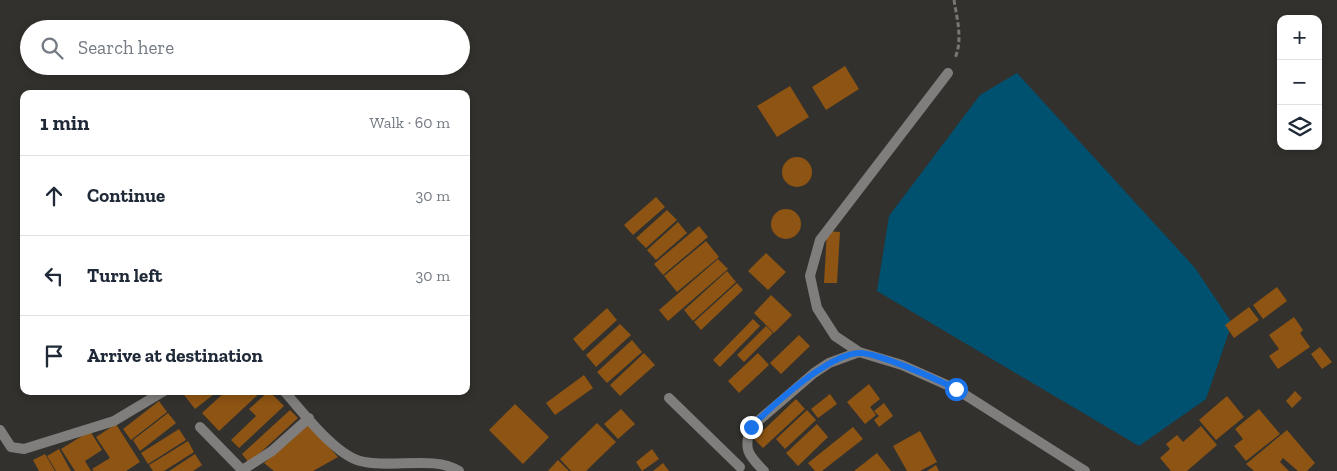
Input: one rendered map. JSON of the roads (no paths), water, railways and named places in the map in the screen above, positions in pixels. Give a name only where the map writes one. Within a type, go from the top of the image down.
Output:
[{"type":"street","points":[[948,73],[820,240],[810,276],[817,308],[835,336],[859,352],[902,365],[956,389],[1085,471]]},
{"type":"street","points":[[669,398],[739,469],[748,454],[747,439],[751,427],[765,413],[829,363],[859,352]]},
{"type":"street","points":[[0,430],[11,447],[24,449],[114,421],[157,395]]},
{"type":"street","points":[[288,395],[326,438],[346,454],[360,461],[432,464],[453,467],[459,471]]},
{"type":"street","points":[[200,426],[242,471],[272,451],[309,418]]},
{"type":"street","points":[[748,454],[764,471]]},
{"type":"street","points":[[385,471],[402,464]]},
{"type":"water","points":[[1017,73],[1195,268],[1232,323],[1206,399],[1139,446],[877,291],[889,216],[980,95]]}]
